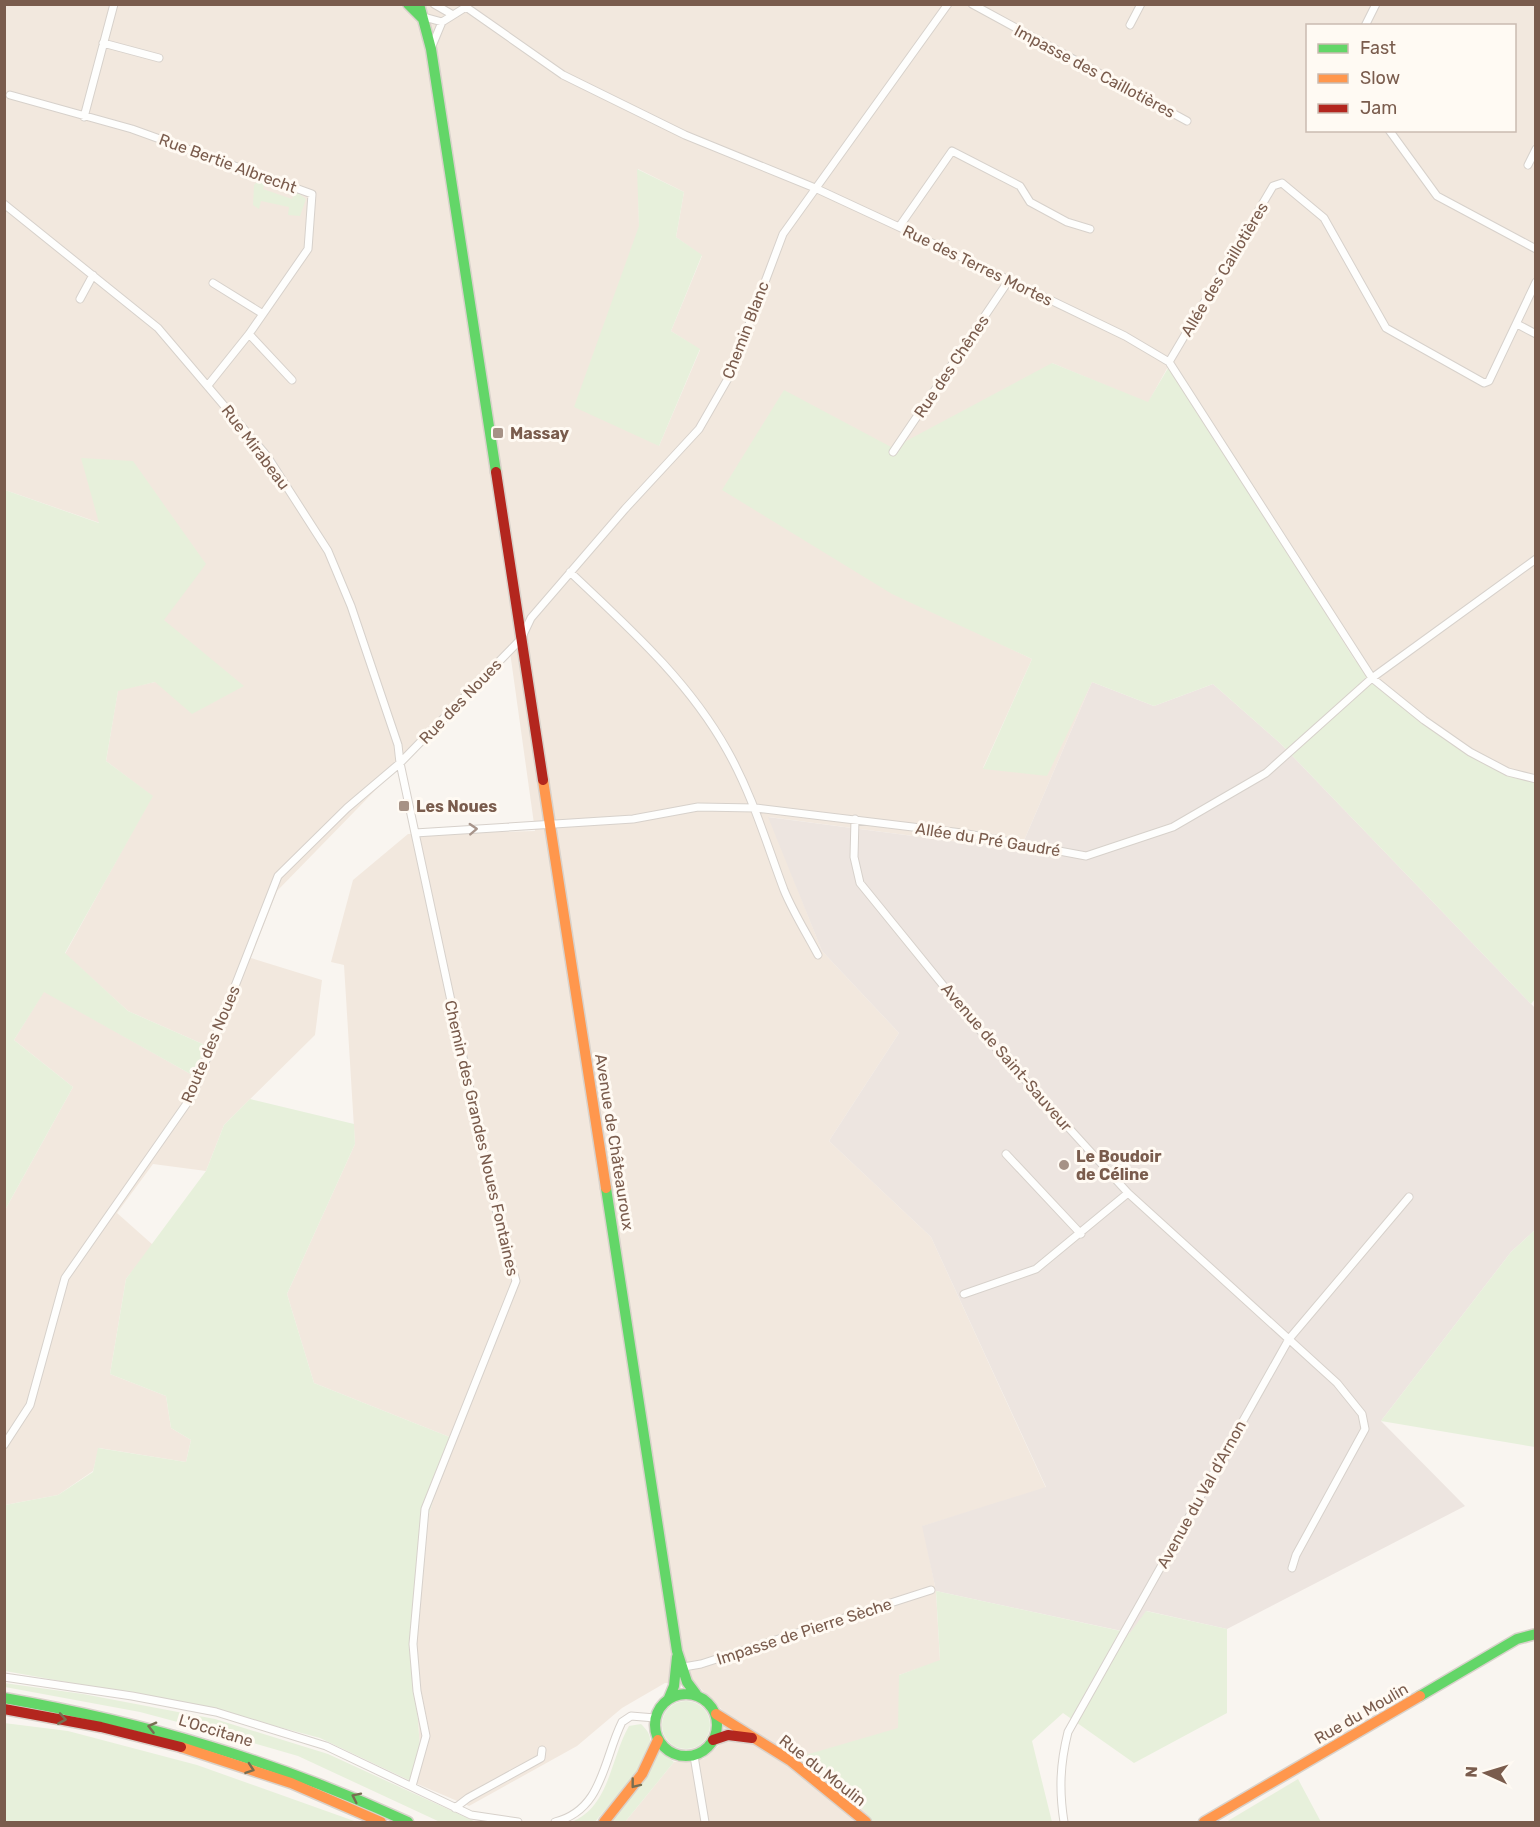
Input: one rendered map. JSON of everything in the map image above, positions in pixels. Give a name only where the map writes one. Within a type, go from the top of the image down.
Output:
[{"type":"main road","points":[[408,4],[425,19]]},
{"type":"main road","name":"Avenue de Châteauroux","points":[[419,4],[425,19],[430,49],[677,1651],[679,1667],[669,1698]]},
{"type":"main road","name":"Rue du Moulin","points":[[1204,1822],[1517,1640],[1536,1634]]},
{"type":"main road","points":[[679,1667],[696,1694],[709,1702],[716,1714],[717,1727],[713,1740],[706,1750],[694,1756],[678,1756],[667,1750],[658,1740],[654,1729],[656,1718],[659,1708],[669,1698],[681,1694],[696,1694]]},
{"type":"main road","name":"L'Occitane","points":[[4,1698],[119,1719],[204,1740],[346,1792],[408,1822]]},
{"type":"main road","name":"L'Occitane","points":[[4,1709],[87,1723],[208,1755],[312,1791],[381,1822]]},
{"type":"main road","name":"Rue du Moulin","points":[[716,1714],[791,1761],[866,1822]]},
{"type":"main road","points":[[713,1740],[728,1735],[761,1741]]},
{"type":"main road","points":[[604,1822],[642,1774],[654,1754],[658,1740]]},
{"type":"street","points":[[84,117],[114,4]]},
{"type":"street","points":[[434,4],[453,15]]},
{"type":"street","name":"Chemin Blanc","points":[[521,639],[531,618],[699,429],[730,375],[783,234],[948,4]]},
{"type":"street","name":"Impasse des Caillotières","points":[[972,4],[1187,121]]},
{"type":"street","points":[[1130,25],[1141,4]]},
{"type":"street","points":[[1366,24],[1376,4]]},
{"type":"street","name":"Rue des Terres Mortes","points":[[442,22],[469,6],[563,75],[686,135],[815,188],[899,227],[1125,336],[1169,362],[1372,678],[1424,720],[1470,752],[1508,772],[1536,779]]},
{"type":"street","points":[[425,19],[442,22],[430,49]]},
{"type":"street","points":[[103,43],[159,58]]},
{"type":"street","name":"Rue Bertie Albrecht","points":[[10,95],[132,129],[312,194],[308,249],[249,334],[208,384]]},
{"type":"street","points":[[1390,132],[1437,196],[1536,249]]},
{"type":"street","points":[[1528,165],[1536,149]]},
{"type":"street","points":[[899,227],[952,150],[1020,186],[1030,202],[1067,222],[1090,229]]},
{"type":"street","name":"Allée des Caillotières","points":[[1169,362],[1273,186],[1282,183],[1324,218],[1386,328],[1403,340],[1484,383],[1489,381],[1516,324]]},
{"type":"street","name":"Rue Mirabeau","points":[[4,204],[158,328],[267,456],[328,550],[351,606],[398,745],[400,763]]},
{"type":"street","points":[[80,299],[93,275]]},
{"type":"street","name":"Rue des Chênes","points":[[894,452],[1009,280]]},
{"type":"street","points":[[1536,282],[1516,324],[1536,334]]},
{"type":"street","points":[[213,283],[263,314]]},
{"type":"street","points":[[249,334],[292,380]]},
{"type":"street","name":"Allée du Pré Gaudré","points":[[415,833],[633,819],[698,807],[756,808],[962,833],[1086,856],[1173,827],[1266,773],[1372,678],[1536,559]]},
{"type":"street","points":[[570,572],[659,657],[684,685],[727,749],[756,808],[785,892],[818,955]]},
{"type":"street","name":"Rue des Noues","points":[[400,763],[521,639]]},
{"type":"street","name":"Chemin des Grandes Noues Fontaines","points":[[400,763],[493,1195],[516,1281],[425,1509],[413,1644],[417,1691],[426,1736],[412,1786]]},
{"type":"street","name":"Route des Noues","points":[[4,1445],[30,1405],[65,1278],[192,1096],[278,876],[347,808],[400,763]]},
{"type":"street","name":"Avenue de Saint-Sauveur","points":[[855,819],[854,857],[861,883],[977,1027],[1128,1193],[1337,1383],[1362,1414],[1365,1429],[1296,1555],[1292,1568]]},
{"type":"street","points":[[1006,1154],[1081,1234]]},
{"type":"street","points":[[964,1294],[1036,1269],[1128,1193]]},
{"type":"street","name":"Avenue du Val d’Arnon","points":[[1064,1822],[1059,1790],[1061,1760],[1068,1732],[1289,1339],[1409,1197]]},
{"type":"street","name":"Impasse de Pierre Sèche","points":[[679,1667],[701,1664],[931,1590]]},
{"type":"street","points":[[4,1677],[132,1696],[216,1712],[326,1746],[471,1815],[519,1822]]},
{"type":"street","points":[[555,1822],[579,1812],[591,1800],[601,1782],[622,1722],[631,1716],[656,1718]]},
{"type":"street","points":[[455,1808],[468,1798],[541,1758],[542,1750]]},
{"type":"street","points":[[694,1756],[705,1822]]},
{"type":"shaded area","points":[[5,5],[1535,5],[1535,778],[1507,770],[1466,749],[1402,704],[1354,659],[1170,363],[1148,403],[1052,363],[989,638],[1032,659],[983,768],[1092,682],[1020,850],[769,817],[822,951],[899,1033],[829,1141],[931,1237],[1046,1488],[923,1526],[936,1591],[940,1661],[899,1675],[899,1728],[866,1822],[625,1822],[674,1762],[703,1759],[722,1743],[724,1712],[696,1684],[665,1683],[622,1708],[577,1746],[469,1806],[415,1783],[420,1748],[412,1640],[429,1514],[452,1438],[314,1383],[287,1294],[355,1144],[344,965],[331,962],[353,880],[408,834],[535,831],[510,652],[277,891],[251,958],[322,980],[315,1035],[224,1125],[206,1171],[153,1164],[117,1213],[153,1245],[126,1279],[110,1374],[166,1396],[171,1428],[191,1440],[186,1462],[99,1448],[93,1471],[58,1495],[5,1505],[5,1210],[73,1087],[14,1040],[44,991],[194,1076],[205,1045],[128,1011],[65,954],[152,796],[106,761],[118,690],[155,682],[164,620],[100,523],[5,490]],"holes":[[[638,169],[684,192],[676,237],[702,256],[671,331],[700,350],[659,446],[639,226]]]},
{"type":"shaded area","points":[[1092,682],[1154,706],[1213,684],[1280,743],[1535,1008],[1535,1230],[1511,1252],[1381,1421],[1465,1506],[1227,1629],[1147,1611],[1131,1633],[936,1591],[922,1526],[1046,1487],[931,1237],[829,1141],[899,1033],[822,951],[768,817],[1020,850]]},
{"type":"green space","points":[[637,169],[684,192],[676,237],[702,255],[671,331],[700,349],[659,446],[574,407],[639,226]]},
{"type":"green space","points":[[259,180],[266,180],[263,189],[292,199],[295,191],[306,199],[300,216],[288,215],[289,207],[261,201],[259,209],[253,205],[254,185]]},
{"type":"green space","points":[[1052,363],[1148,402],[1171,363],[1354,659],[1402,704],[1466,749],[1507,770],[1535,778],[1535,999],[1531,1004],[1280,743],[1213,684],[1154,706],[1092,682],[1047,776],[983,769],[1032,659],[892,594],[722,490],[784,390],[893,448]]},
{"type":"green space","points":[[81,458],[133,461],[206,564],[164,620],[244,686],[192,714],[155,682],[118,691],[106,761],[153,796],[65,953],[128,1011],[205,1045],[194,1076],[44,992],[14,1040],[73,1087],[5,1210],[5,490],[99,523]]},
{"type":"green space","points":[[250,1099],[354,1124],[355,1144],[287,1294],[314,1383],[452,1438],[429,1514],[412,1640],[420,1748],[415,1783],[320,1738],[205,1707],[5,1671],[5,1505],[58,1495],[93,1472],[98,1448],[186,1462],[191,1440],[171,1428],[166,1396],[110,1374],[126,1279],[206,1171],[224,1125]]},
{"type":"green space","points":[[1535,1230],[1535,1447],[1381,1421],[1511,1252]]},
{"type":"green space","points":[[936,1591],[1130,1633],[1146,1611],[1227,1629],[1227,1713],[1134,1763],[1063,1713],[1032,1741],[1052,1822],[866,1822],[867,1813],[802,1756],[898,1728],[899,1675],[940,1660]]},
{"type":"green space","points":[[4,1683],[83,1694],[215,1719],[328,1754],[476,1822],[440,1822],[298,1756],[140,1712],[5,1687]]},
{"type":"green space","points":[[686,1701],[703,1708],[710,1725],[703,1742],[686,1749],[669,1742],[662,1725],[669,1708]]},
{"type":"green space","points":[[4,1723],[68,1731],[197,1765],[357,1822],[5,1822]]},
{"type":"green space","points":[[641,1724],[650,1739],[644,1760],[637,1771],[595,1822],[571,1822],[584,1815],[594,1805],[608,1781],[629,1726]]},
{"type":"green space","points":[[659,1751],[674,1762],[625,1822],[610,1822]]},
{"type":"green space","points":[[1298,1779],[1321,1822],[1226,1822]]},
{"type":"traffic: fast","points":[[408,4],[423,19]]},
{"type":"traffic: fast","points":[[419,4],[431,49],[496,472]]},
{"type":"traffic: fast","points":[[606,1188],[677,1651],[687,1682],[696,1694]]},
{"type":"traffic: fast","points":[[1420,1696],[1517,1639],[1536,1634]]},
{"type":"traffic: fast","points":[[669,1698],[674,1686],[677,1657]]},
{"type":"traffic: fast","points":[[680,1694],[692,1694],[708,1703],[715,1713],[717,1725],[715,1737],[708,1747],[692,1756],[680,1756],[669,1751],[660,1742],[655,1731],[655,1719],[660,1708],[669,1699],[680,1694]]},
{"type":"traffic: fast","points":[[4,1698],[109,1719],[210,1746],[309,1780],[408,1822]]},
{"type":"traffic: slow","points":[[543,780],[606,1188]]},
{"type":"traffic: slow","points":[[1204,1822],[1420,1696]]},
{"type":"traffic: slow","points":[[716,1714],[791,1761],[866,1822]]},
{"type":"traffic: slow","points":[[604,1822],[642,1774],[658,1740]]},
{"type":"traffic: slow","points":[[181,1747],[291,1783],[381,1822]]},
{"type":"traffic: jam","points":[[496,472],[543,780]]},
{"type":"traffic: jam","points":[[4,1709],[101,1727],[181,1747]]},
{"type":"traffic: jam","points":[[713,1740],[728,1735],[752,1738]]},
{"type":"place","name":"Massay","points":[[498,433]]},
{"type":"place","name":"Les Noues","points":[[404,806]]},
{"type":"place","name":"Le Boudoir de Céline","points":[[1064,1165]]}]
